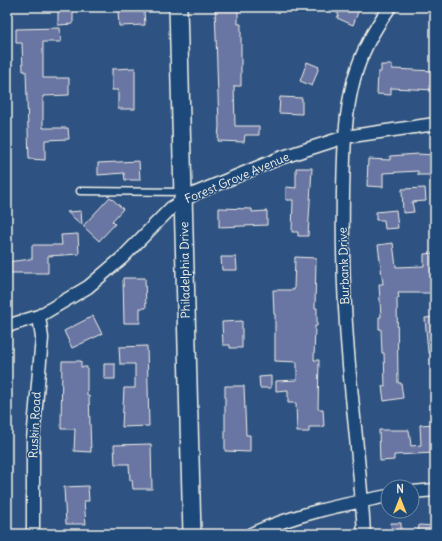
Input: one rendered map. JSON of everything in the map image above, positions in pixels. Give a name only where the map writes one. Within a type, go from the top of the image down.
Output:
[{"type":"main road","name":"Philadelphia Drive","points":[[178,7],[192,534]]},
{"type":"street","name":"Burbank Drive","points":[[364,534],[349,367],[343,266],[345,137],[350,96],[360,60],[371,36],[390,7]]},
{"type":"street","name":"Forest Grove Avenue","points":[[7,326],[39,316],[74,297],[102,277],[183,196],[280,158],[345,137],[435,124]]},
{"type":"street","name":"Ruskin Road","points":[[34,534],[33,440],[42,338],[39,316]]},
{"type":"street","points":[[420,491],[435,490]]},
{"type":"street","points":[[251,534],[301,515],[380,498]]},
{"type":"lane","points":[[80,191],[183,196]]},
{"type":"building","points":[[58,7],[73,7],[73,24],[58,25]]},
{"type":"building","points":[[215,7],[238,7],[238,24],[241,24],[241,86],[234,86],[235,126],[259,126],[259,135],[245,135],[244,142],[218,141],[219,125]]},
{"type":"building","points":[[326,7],[360,7],[353,25],[337,18],[339,14]]},
{"type":"building","points":[[144,10],[145,25],[119,26],[118,11]]},
{"type":"building","points":[[60,28],[61,42],[43,42],[43,78],[69,78],[69,95],[43,96],[43,128],[68,128],[69,139],[45,140],[45,160],[29,159],[26,71],[23,71],[22,43],[16,43],[16,29]]},
{"type":"building","points":[[307,62],[319,67],[312,86],[300,81]]},
{"type":"building","points":[[381,65],[392,65],[392,69],[435,71],[435,90],[391,88],[391,95],[377,94],[378,72],[381,72]]},
{"type":"building","points":[[135,68],[135,109],[118,109],[118,90],[112,90],[112,69]]},
{"type":"building","points":[[280,97],[302,98],[302,114],[279,113]]},
{"type":"building","points":[[418,154],[434,155],[434,175],[418,175],[418,171],[383,173],[383,187],[367,186],[368,159],[390,160],[390,156]]},
{"type":"building","points":[[139,161],[140,180],[125,180],[124,173],[98,175],[98,163]]},
{"type":"building","points":[[296,168],[312,168],[308,236],[298,236],[298,232],[292,232],[293,200],[286,200],[286,187],[296,188]]},
{"type":"building","points":[[425,188],[426,201],[412,202],[414,212],[403,213],[402,189]]},
{"type":"building","points":[[110,197],[123,209],[112,221],[115,224],[99,241],[83,226]]},
{"type":"building","points":[[219,208],[252,209],[252,212],[267,211],[267,225],[219,227]]},
{"type":"building","points":[[396,210],[398,228],[385,229],[384,220],[376,220],[376,212]]},
{"type":"building","points":[[81,211],[82,225],[67,212]]},
{"type":"building","points":[[78,234],[79,254],[48,256],[48,273],[7,273],[7,262],[32,259],[32,245],[62,245],[61,235]]},
{"type":"building","points":[[393,243],[396,267],[424,266],[424,254],[435,253],[435,293],[398,293],[398,383],[401,383],[403,398],[384,401],[382,386],[385,386],[384,353],[382,353],[381,329],[379,329],[379,317],[381,317],[379,284],[383,284],[378,245]]},
{"type":"building","points":[[221,257],[236,257],[237,270],[222,270]]},
{"type":"building","points":[[295,257],[316,258],[315,308],[317,308],[317,326],[315,326],[314,360],[319,360],[318,409],[323,409],[324,427],[309,427],[309,432],[297,432],[296,403],[288,403],[288,390],[276,391],[276,381],[297,380],[297,362],[275,361],[275,314],[273,290],[294,290]]},
{"type":"building","points":[[123,278],[145,278],[146,308],[140,308],[140,323],[124,323]]},
{"type":"building","points":[[93,316],[102,334],[72,348],[64,331]]},
{"type":"building","points":[[434,317],[435,352],[428,352],[425,318]]},
{"type":"building","points":[[242,321],[242,348],[230,348],[230,345],[223,345],[222,322]]},
{"type":"building","points":[[147,346],[149,426],[122,427],[124,388],[135,388],[135,364],[120,364],[119,347]]},
{"type":"building","points":[[62,361],[81,361],[81,367],[87,367],[87,396],[89,396],[91,452],[74,451],[75,429],[61,429]]},
{"type":"building","points":[[104,364],[115,364],[115,379],[104,379]]},
{"type":"building","points":[[271,376],[271,388],[260,388],[259,377]]},
{"type":"building","points":[[225,386],[244,386],[246,435],[250,435],[250,452],[225,451]]},
{"type":"building","points":[[435,424],[435,453],[394,455],[394,460],[380,461],[379,430],[409,430],[411,446],[421,445],[420,425]]},
{"type":"building","points":[[151,444],[152,489],[133,489],[132,480],[130,480],[129,464],[115,464],[114,445]]},
{"type":"building","points":[[88,486],[89,501],[84,501],[86,524],[66,524],[64,487]]},
{"type":"building","points":[[391,523],[401,523],[401,534],[392,534]]},
{"type":"building","points":[[419,525],[435,526],[435,534],[418,534]]}]
